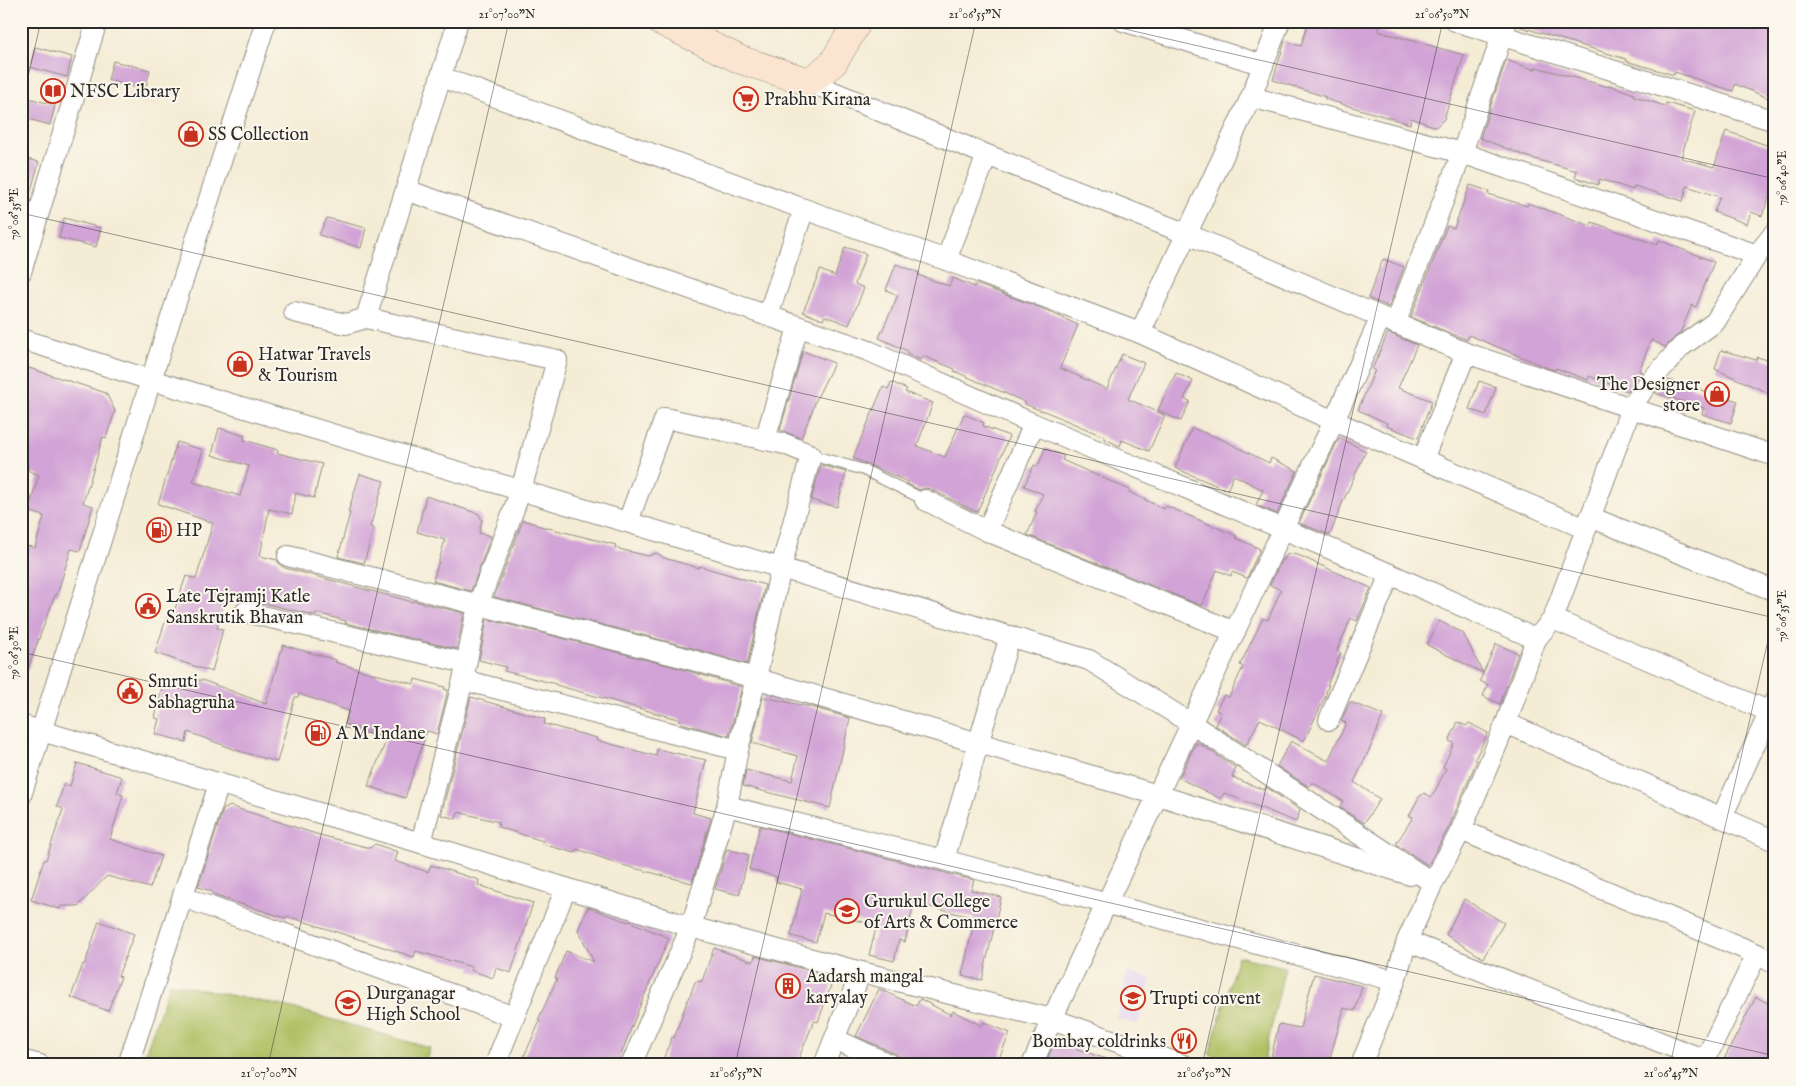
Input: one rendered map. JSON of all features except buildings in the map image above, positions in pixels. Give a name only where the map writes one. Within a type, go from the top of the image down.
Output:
[{"type":"main road","points":[[660,21],[741,60],[809,82],[833,63],[858,21]]},
{"type":"street","points":[[21,272],[97,21]]},
{"type":"street","points":[[21,796],[266,21]]},
{"type":"street","points":[[366,318],[458,21]]},
{"type":"street","points":[[1123,21],[1263,65]]},
{"type":"street","points":[[1140,334],[1251,97],[1280,21]]},
{"type":"street","points":[[1455,21],[1504,28],[1775,120]]},
{"type":"street","points":[[1032,1065],[1334,421],[1388,320],[1462,154],[1504,28]]},
{"type":"street","points":[[441,77],[946,260],[1140,334],[1423,459],[1588,523],[1775,591]]},
{"type":"street","points":[[809,82],[1187,234],[1466,353],[1775,456]]},
{"type":"street","points":[[1251,97],[1462,154],[1757,255]]},
{"type":"street","points":[[946,260],[987,155]]},
{"type":"street","points":[[406,190],[869,351],[1034,424],[1390,574],[1536,639]]},
{"type":"street","points":[[768,315],[804,209]]},
{"type":"street","points":[[1366,1063],[1407,941],[1433,883],[1461,830],[1506,723],[1536,639],[1553,619],[1631,408],[1645,386],[1682,346],[1715,322],[1757,255],[1775,232]]},
{"type":"street","points":[[294,312],[346,324],[366,318],[557,360],[521,490],[478,605],[465,671],[421,844]]},
{"type":"street","points":[[765,440],[798,327]]},
{"type":"street","points":[[21,339],[151,380],[1089,660],[1192,724],[1433,883]]},
{"type":"street","points":[[1423,459],[1466,353]]},
{"type":"street","points":[[628,522],[665,418],[785,444],[811,455],[781,568],[738,750],[727,806],[691,927],[632,1065]]},
{"type":"street","points":[[987,531],[1034,424]]},
{"type":"street","points":[[925,500],[987,531],[1235,632]]},
{"type":"street","points":[[288,556],[682,657],[756,678],[1158,794],[1433,883]]},
{"type":"street","points":[[1329,720],[1390,574]]},
{"type":"street","points":[[244,612],[465,671],[738,750]]},
{"type":"street","points":[[1553,619],[1773,708],[1722,817]]},
{"type":"street","points":[[944,860],[1010,636]]},
{"type":"street","points":[[1506,723],[1775,841]]},
{"type":"street","points":[[21,725],[421,844],[691,927],[861,972],[1052,1019],[1183,1065]]},
{"type":"street","points":[[128,1065],[219,784]]},
{"type":"street","points":[[727,806],[944,860],[1395,981]]},
{"type":"street","points":[[1461,830],[1757,954],[1775,964]]},
{"type":"street","points":[[494,1065],[566,888]]},
{"type":"street","points":[[183,897],[514,1017]]},
{"type":"street","points":[[1407,941],[1704,1063],[1757,954]]},
{"type":"street","points":[[824,1065],[861,972]]},
{"type":"street","points":[[835,1039],[891,1065]]},
{"type":"street","points":[[21,1060],[40,1065]]},
{"type":"lane","points":[[811,455],[864,470],[925,500]]},
{"type":"shaded area","name":"Trupti convent","points":[[1127,972],[1151,978],[1138,1024],[1117,1019]]},
{"type":"green space","points":[[1238,956],[1285,967],[1263,1065],[1245,1065],[1209,1054]]},
{"type":"green space","points":[[170,983],[289,1007],[430,1048],[425,1065],[141,1065]]},
{"type":"place","name":"NFSC Library","points":[[53,91]]},
{"type":"place","name":"Prabhu Kirana","points":[[746,99]]},
{"type":"place","name":"SS Collection","points":[[191,134]]},
{"type":"place","name":"Hatwar Travels & Tourism","points":[[240,364]]},
{"type":"place","name":"The Designer store","points":[[1717,394]]},
{"type":"place","name":"HP","points":[[159,530]]},
{"type":"place","name":"Late Tejramji Katle Sanskrutik Bhavan","points":[[148,606]]},
{"type":"place","name":"Smruti Sabhagruha","points":[[130,691]]},
{"type":"place","name":"A M Indane","points":[[318,733]]},
{"type":"place","name":"Gurukul College of Arts & Commerce","points":[[847,911]]},
{"type":"place","name":"Aadarsh mangal karyalay","points":[[788,986]]},
{"type":"place","name":"Trupti convent","points":[[1133,998]]},
{"type":"place","name":"Durganagar High School","points":[[348,1003]]},
{"type":"place","name":"Bombay coldrinks","points":[[1184,1041]]}]
